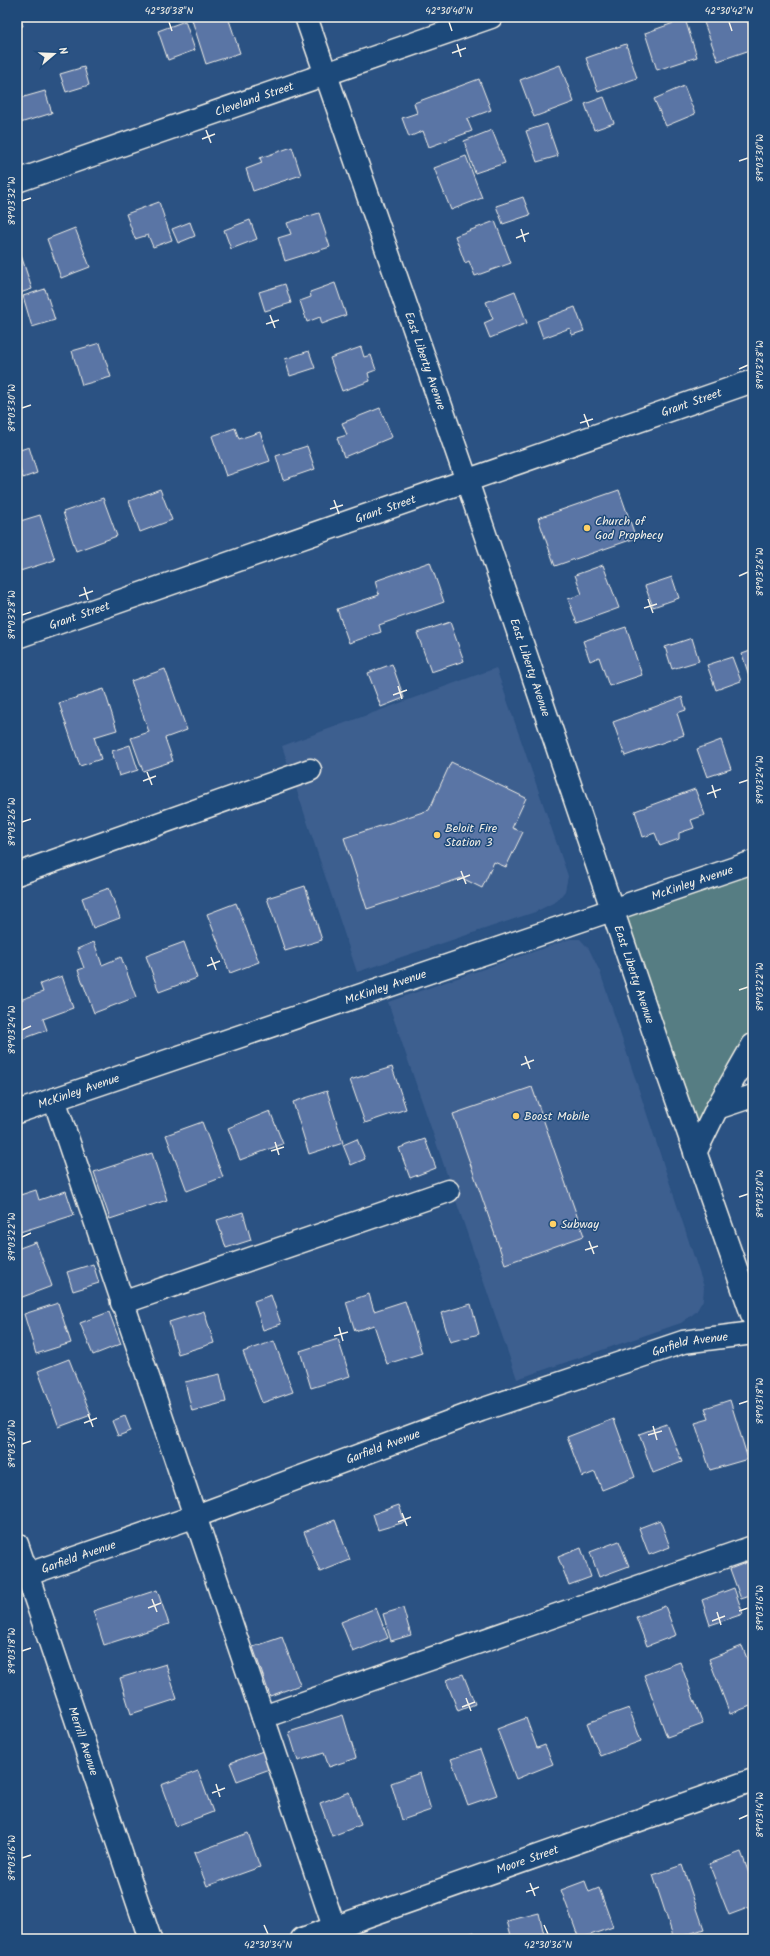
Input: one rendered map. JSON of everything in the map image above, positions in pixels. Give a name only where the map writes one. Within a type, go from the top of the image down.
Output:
[{"type":"street","name":"East Liberty Avenue","points":[[306,17],[695,1153],[753,1317]]},
{"type":"street","name":"Cleveland Street","points":[[17,181],[325,73],[491,17]]},
{"type":"street","name":"Grant Street","points":[[17,637],[753,381]]},
{"type":"street","points":[[17,874],[310,770]]},
{"type":"street","name":"McKinley Avenue","points":[[17,1112],[753,862]]},
{"type":"street","points":[[695,1153],[717,1108],[753,1045]]},
{"type":"street","points":[[717,1108],[753,1096]]},
{"type":"street","points":[[54,1099],[336,1933]]},
{"type":"street","points":[[122,1303],[448,1191]]},
{"type":"street","name":"Garfield Avenue","points":[[22,1576],[196,1516],[480,1410],[683,1342],[753,1332]]},
{"type":"street","name":"Merrill Avenue","points":[[17,1544],[22,1576],[150,1939]]},
{"type":"street","points":[[263,1717],[753,1546]]},
{"type":"street","name":"Moore Street","points":[[302,1939],[336,1933],[753,1780]]},
{"type":"shaded area","points":[[496,668],[568,876],[565,891],[557,901],[535,912],[357,972],[282,746]]},
{"type":"shaded area","points":[[570,939],[580,939],[589,949],[600,972],[704,1287],[703,1300],[696,1312],[681,1323],[517,1379],[388,1002]]},
{"type":"green space","points":[[753,862],[753,1045],[695,1153],[612,910]]},
{"type":"building","points":[[17,17],[20,17],[23,26],[17,28]]},
{"type":"building","points":[[191,17],[228,17],[240,53],[206,64]]},
{"type":"building","points":[[702,17],[746,17],[753,38],[753,49],[718,61]]},
{"type":"building","points":[[685,19],[697,57],[657,70],[645,33]]},
{"type":"building","points":[[185,21],[195,50],[168,60],[158,31]]},
{"type":"building","points":[[626,44],[637,78],[598,92],[586,58]]},
{"type":"building","points":[[560,65],[574,102],[534,117],[520,80]]},
{"type":"building","points":[[84,67],[89,85],[66,92],[60,74]]},
{"type":"building","points":[[479,79],[491,110],[467,119],[472,131],[429,147],[423,131],[409,137],[402,118],[417,113],[414,103]]},
{"type":"building","points":[[684,86],[695,114],[666,126],[654,99]]},
{"type":"building","points":[[45,91],[52,113],[17,124],[17,99]]},
{"type":"building","points":[[604,97],[614,123],[594,130],[585,104]]},
{"type":"building","points":[[547,124],[558,156],[537,162],[526,131]]},
{"type":"building","points":[[492,130],[505,163],[475,173],[464,141]]},
{"type":"building","points":[[292,147],[301,175],[253,191],[246,169],[262,163],[260,158]]},
{"type":"building","points":[[466,156],[482,198],[451,210],[434,168]]},
{"type":"building","points":[[523,197],[530,215],[503,224],[496,206]]},
{"type":"building","points":[[159,202],[172,240],[153,247],[148,235],[135,239],[126,214]]},
{"type":"building","points":[[319,213],[330,247],[285,261],[278,238],[291,234],[287,223]]},
{"type":"building","points":[[250,220],[257,239],[231,249],[224,230]]},
{"type":"building","points":[[495,221],[511,263],[475,276],[469,261],[465,263],[455,236]]},
{"type":"building","points":[[190,222],[195,236],[178,243],[172,229]]},
{"type":"building","points":[[75,228],[90,267],[61,278],[47,239]]},
{"type":"building","points":[[17,249],[19,249],[32,289],[17,294]]},
{"type":"building","points":[[335,283],[346,315],[322,324],[320,317],[307,322],[300,301],[311,297],[310,292]]},
{"type":"building","points":[[285,284],[291,303],[265,311],[259,292]]},
{"type":"building","points":[[45,289],[55,320],[32,327],[23,296]]},
{"type":"building","points":[[515,291],[527,323],[490,338],[484,323],[493,319],[486,302]]},
{"type":"building","points":[[575,307],[584,331],[572,335],[570,328],[543,338],[537,321]]},
{"type":"building","points":[[100,343],[111,377],[82,385],[72,351]]},
{"type":"building","points":[[361,347],[364,357],[371,355],[376,370],[368,373],[370,381],[342,391],[330,358]]},
{"type":"building","points":[[309,351],[315,368],[290,376],[285,359]]},
{"type":"building","points":[[380,408],[392,437],[344,457],[337,438],[347,435],[342,423]]},
{"type":"building","points":[[235,428],[239,439],[260,432],[270,461],[226,476],[212,436]]},
{"type":"building","points":[[307,446],[315,469],[283,480],[276,456]]},
{"type":"building","points":[[29,447],[37,473],[23,478],[17,461],[17,451]]},
{"type":"building","points":[[160,489],[172,520],[140,532],[129,501]]},
{"type":"building","name":"Church of God Prophecy","points":[[619,490],[636,538],[555,566],[538,518]]},
{"type":"building","points":[[103,498],[117,536],[76,551],[63,512]]},
{"type":"building","points":[[40,515],[55,560],[17,572],[17,528],[19,527],[17,522]]},
{"type":"building","points":[[430,562],[444,602],[379,625],[381,632],[349,643],[337,609],[379,595],[375,581]]},
{"type":"building","points":[[603,565],[619,608],[577,623],[568,599],[582,594],[575,575]]},
{"type":"building","points":[[672,577],[679,598],[653,607],[645,586]]},
{"type":"building","points":[[450,622],[464,661],[431,672],[417,633]]},
{"type":"building","points":[[626,627],[642,675],[609,686],[599,657],[590,661],[583,641]]},
{"type":"building","points":[[692,638],[699,661],[672,669],[665,647]]},
{"type":"building","points":[[753,650],[753,688],[742,654]]},
{"type":"building","points":[[732,657],[741,681],[716,690],[707,665]]},
{"type":"building","points":[[392,664],[404,698],[381,707],[368,673]]},
{"type":"building","points":[[165,669],[187,730],[165,738],[173,761],[143,771],[131,738],[149,732],[131,681]]},
{"type":"building","points":[[104,689],[117,730],[94,737],[101,759],[80,766],[59,703]]},
{"type":"building","points":[[682,697],[686,710],[677,713],[684,735],[625,756],[613,722]]},
{"type":"building","points":[[721,740],[731,769],[707,777],[697,749]]},
{"type":"building","points":[[130,745],[138,770],[119,776],[112,751]]},
{"type":"building","name":"Beloit Fire Station 3","points":[[451,762],[526,798],[512,828],[523,832],[506,867],[494,862],[482,888],[462,878],[367,909],[344,838],[429,810]]},
{"type":"building","points":[[695,789],[705,815],[691,820],[694,828],[679,833],[679,839],[660,846],[655,833],[643,837],[635,811]]},
{"type":"building","points":[[305,886],[322,940],[285,951],[267,898]]},
{"type":"building","points":[[109,888],[120,918],[93,928],[82,898]]},
{"type":"building","points":[[236,903],[259,962],[230,973],[207,914]]},
{"type":"building","points":[[94,942],[102,965],[121,957],[136,997],[94,1013],[78,970],[84,968],[77,949]]},
{"type":"building","points":[[184,942],[197,978],[159,992],[146,956]]},
{"type":"building","points":[[62,976],[73,1008],[43,1019],[47,1030],[17,1041],[17,1001],[43,992],[40,984]]},
{"type":"building","points":[[392,1067],[406,1109],[365,1123],[350,1080]]},
{"type":"building","points":[[532,1087],[584,1236],[505,1264],[453,1114]]},
{"type":"building","points":[[327,1091],[343,1143],[309,1154],[293,1102]]},
{"type":"building","points":[[270,1111],[283,1144],[240,1160],[228,1128]]},
{"type":"building","points":[[202,1122],[223,1177],[187,1191],[166,1135]]},
{"type":"building","points":[[357,1139],[365,1159],[351,1165],[343,1145]]},
{"type":"building","points":[[425,1139],[436,1168],[410,1178],[399,1148]]},
{"type":"building","points":[[152,1153],[167,1200],[110,1219],[94,1172]]},
{"type":"building","points":[[36,1190],[39,1200],[66,1191],[74,1215],[17,1233],[17,1196]]},
{"type":"building","points":[[243,1212],[251,1240],[226,1248],[217,1220]]},
{"type":"building","points":[[36,1242],[52,1286],[17,1299],[17,1249]]},
{"type":"building","points":[[93,1264],[99,1283],[73,1291],[67,1272]]},
{"type":"building","points":[[369,1294],[374,1311],[405,1301],[422,1353],[387,1364],[374,1325],[355,1331],[346,1302]]},
{"type":"building","points":[[271,1295],[281,1324],[263,1330],[254,1301]]},
{"type":"building","points":[[58,1303],[71,1343],[36,1354],[24,1314]]},
{"type":"building","points":[[471,1304],[479,1334],[450,1342],[441,1313]]},
{"type":"building","points":[[204,1311],[214,1343],[178,1354],[169,1322]]},
{"type":"building","points":[[109,1312],[121,1344],[93,1355],[80,1323]]},
{"type":"building","points":[[338,1339],[350,1376],[311,1388],[300,1351]]},
{"type":"building","points":[[274,1341],[293,1392],[262,1403],[243,1352]]},
{"type":"building","points":[[69,1359],[91,1415],[59,1427],[38,1371]]},
{"type":"building","points":[[220,1374],[226,1402],[192,1411],[185,1382]]},
{"type":"building","points":[[730,1400],[748,1459],[710,1470],[695,1423],[709,1419],[705,1408]]},
{"type":"building","points":[[125,1416],[131,1431],[118,1436],[112,1421]]},
{"type":"building","points":[[614,1419],[635,1477],[602,1490],[595,1472],[582,1477],[567,1437]]},
{"type":"building","points":[[667,1424],[682,1462],[653,1473],[639,1434]]},
{"type":"building","points":[[399,1505],[405,1522],[378,1530],[373,1514]]},
{"type":"building","points":[[335,1520],[350,1560],[320,1572],[304,1532]]},
{"type":"building","points":[[660,1520],[670,1547],[649,1555],[639,1528]]},
{"type":"building","points":[[619,1541],[629,1566],[599,1577],[590,1552]]},
{"type":"building","points":[[581,1548],[591,1577],[569,1585],[558,1557]]},
{"type":"building","points":[[748,1562],[753,1576],[753,1595],[741,1599],[730,1569]]},
{"type":"building","points":[[734,1588],[743,1614],[710,1625],[702,1600]]},
{"type":"building","points":[[157,1590],[169,1624],[104,1645],[93,1611]]},
{"type":"building","points":[[665,1606],[676,1635],[647,1646],[636,1617]]},
{"type":"building","points":[[376,1608],[388,1638],[353,1652],[341,1622]]},
{"type":"building","points":[[403,1608],[411,1635],[391,1641],[383,1614]]},
{"type":"building","points":[[282,1637],[300,1685],[270,1696],[253,1647]]},
{"type":"building","points":[[742,1646],[753,1673],[753,1705],[730,1714],[709,1659]]},
{"type":"building","points":[[680,1662],[703,1724],[667,1737],[644,1675]]},
{"type":"building","points":[[166,1664],[177,1699],[131,1714],[120,1678]]},
{"type":"building","points":[[463,1674],[475,1704],[458,1711],[446,1680]]},
{"type":"building","points":[[629,1708],[641,1741],[600,1756],[587,1723]]},
{"type":"building","points":[[343,1715],[356,1758],[329,1767],[324,1753],[298,1761],[289,1732]]},
{"type":"building","points":[[526,1718],[537,1748],[545,1745],[553,1764],[516,1779],[497,1729]]},
{"type":"building","points":[[480,1749],[497,1795],[468,1805],[451,1759]]},
{"type":"building","points":[[263,1751],[270,1769],[237,1781],[230,1763]]},
{"type":"building","points":[[198,1771],[213,1812],[176,1826],[161,1785]]},
{"type":"building","points":[[420,1773],[431,1810],[402,1820],[391,1783]]},
{"type":"building","points":[[349,1792],[361,1825],[332,1836],[320,1803]]},
{"type":"building","points":[[248,1833],[260,1867],[207,1886],[194,1853]]},
{"type":"building","points":[[741,1852],[753,1884],[753,1906],[729,1915],[709,1864]]},
{"type":"building","points":[[682,1865],[704,1929],[674,1939],[653,1875]]},
{"type":"building","points":[[585,1881],[589,1892],[599,1888],[613,1927],[579,1939],[561,1890]]},
{"type":"building","points":[[539,1913],[545,1939],[512,1939],[507,1921]]},
{"type":"building","points":[[474,1932],[477,1939],[454,1939]]},
{"type":"place","name":"Church of God Prophecy","points":[[587,528]]},
{"type":"place","name":"Beloit Fire Station 3","points":[[437,835]]},
{"type":"place","name":"Boost Mobile","points":[[516,1116]]},
{"type":"place","name":"Subway","points":[[553,1224]]}]
